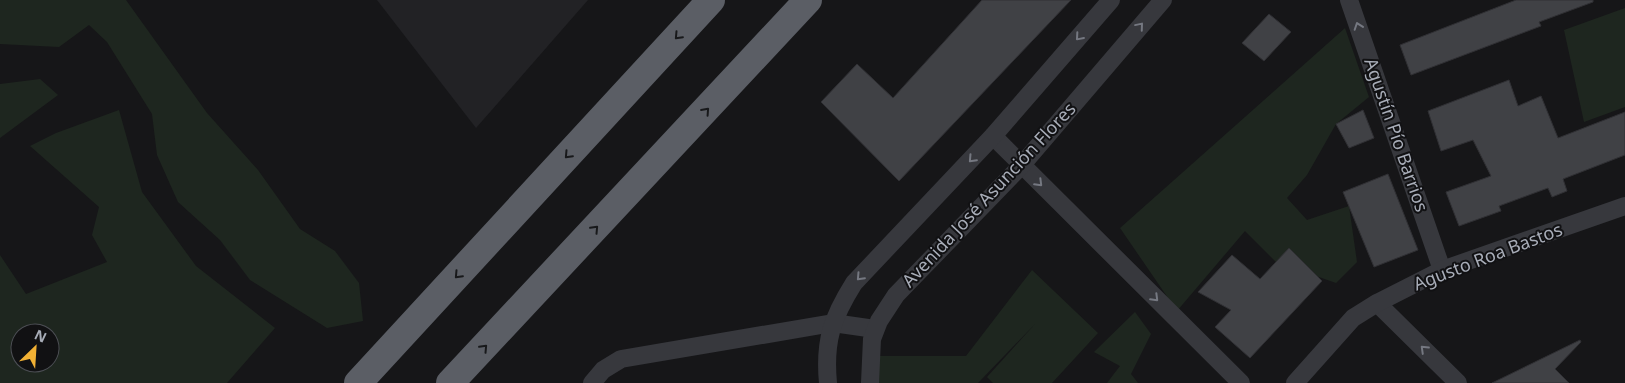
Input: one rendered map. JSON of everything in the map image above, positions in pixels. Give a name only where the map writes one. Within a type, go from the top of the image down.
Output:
[{"type":"highway","points":[[358,383],[711,0]]},
{"type":"highway","points":[[450,383],[683,136],[808,0]]},
{"type":"street","points":[[828,383],[829,338],[836,312],[854,283],[993,136],[1111,0]]},
{"type":"street","name":"Avenida José Asunción Flores","points":[[870,383],[872,339],[875,329],[896,295],[1021,166],[1163,0]]},
{"type":"street","name":"Agustín Pío Barrios","points":[[1349,0],[1442,270]]},
{"type":"street","points":[[993,136],[1241,383]]},
{"type":"street","name":"Agusto Roa Bastos","points":[[1295,383],[1353,318],[1377,303],[1442,270],[1625,206]]},
{"type":"street","points":[[1377,303],[1458,383]]},
{"type":"street","points":[[592,383],[603,370],[621,359],[833,323],[875,329]]},
{"type":"shaded area","points":[[0,0],[126,0],[207,113],[258,170],[300,229],[335,251],[359,283],[363,321],[327,328],[250,280],[220,240],[178,202],[157,155],[152,114],[107,42],[89,25],[59,47],[0,44]]},
{"type":"shaded area","points":[[377,0],[588,0],[476,128]]},
{"type":"shaded area","points":[[1625,8],[1625,107],[1584,122],[1564,30]]},
{"type":"shaded area","points":[[1345,28],[1369,97],[1336,124],[1307,175],[1287,198],[1307,220],[1349,206],[1357,262],[1336,283],[1276,262],[1245,231],[1177,311],[1120,228]]},
{"type":"shaded area","points":[[40,79],[58,95],[0,138],[0,84]]},
{"type":"shaded area","points":[[119,110],[142,192],[196,266],[275,328],[227,383],[0,383],[0,255],[26,294],[107,262],[92,235],[99,207],[30,146],[56,133]]},
{"type":"shaded area","points":[[1032,270],[1098,333],[1052,383],[993,383],[987,377],[1035,324],[978,383],[877,383],[874,356],[966,356]]},
{"type":"shaded area","points":[[1135,312],[1151,334],[1131,374],[1138,383],[1107,383],[1120,366],[1094,352]]},
{"type":"building","points":[[982,0],[1071,0],[899,181],[821,102],[857,64],[893,98]]},
{"type":"building","points":[[1516,0],[1593,0],[1593,2],[1539,22],[1541,26],[1411,75],[1400,45]]},
{"type":"building","points":[[1269,14],[1291,32],[1264,61],[1242,43]]},
{"type":"building","points":[[1509,80],[1518,106],[1541,96],[1558,138],[1625,112],[1625,155],[1563,179],[1567,191],[1552,197],[1548,188],[1499,206],[1501,211],[1459,226],[1446,192],[1491,176],[1473,140],[1441,151],[1428,111]]},
{"type":"building","points":[[1363,110],[1374,138],[1349,148],[1336,124]]},
{"type":"building","points":[[1388,174],[1418,250],[1374,267],[1343,192]]},
{"type":"building","points":[[1289,248],[1322,281],[1250,358],[1215,327],[1231,310],[1198,292],[1232,255],[1260,279]]},
{"type":"building","points":[[1580,340],[1581,342],[1555,369],[1569,383],[1492,383]]}]
